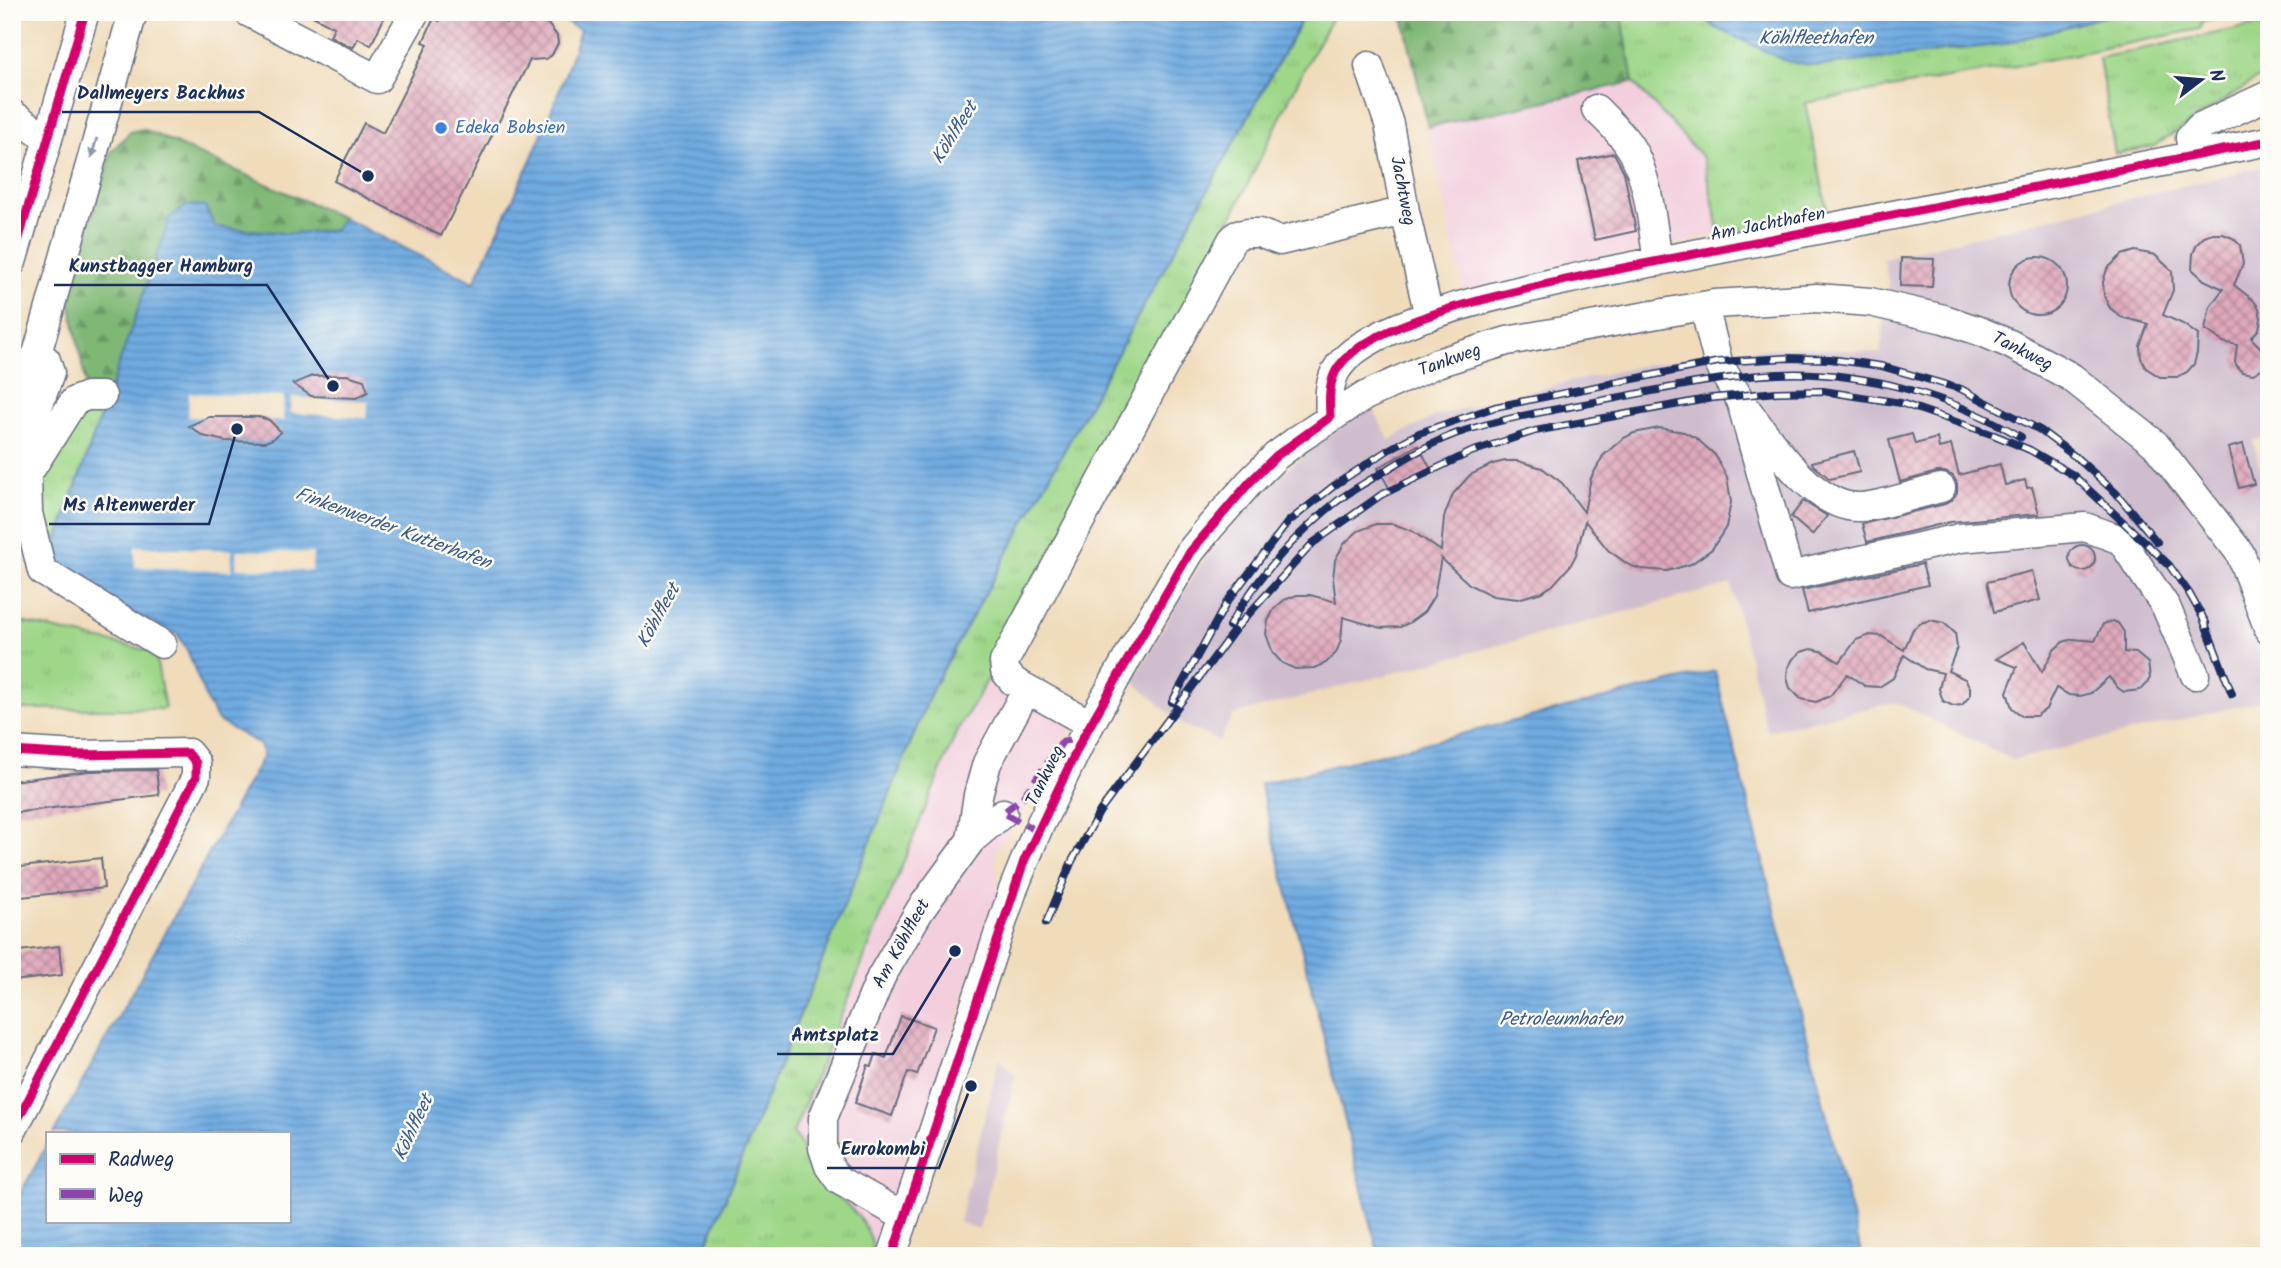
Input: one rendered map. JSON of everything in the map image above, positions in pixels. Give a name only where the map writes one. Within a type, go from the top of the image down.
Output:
[{"type":"street","points":[[12,262],[85,12]]},
{"type":"street","points":[[12,412],[24,372],[37,354],[133,12]]},
{"type":"street","points":[[248,12],[377,79],[415,12]]},
{"type":"street","name":"Jachtweg","points":[[1369,66],[1389,124],[1429,316]]},
{"type":"street","points":[[2193,157],[2190,138],[2200,127],[2269,95]]},
{"type":"street","points":[[1596,109],[1626,141],[1635,156],[1644,182],[1658,262]]},
{"type":"street","points":[[12,114],[48,139]]},
{"type":"street","name":"Am Jachthafen","points":[[1330,417],[1332,380],[1339,366],[1354,350],[1388,332],[1429,316],[1483,300],[1658,262],[2269,141]]},
{"type":"street","points":[[1090,724],[1013,681],[1005,671],[1004,662],[1232,240],[1237,235],[1259,233],[1280,241],[1405,211]]},
{"type":"street","name":"Tankweg","points":[[892,1256],[1024,861],[1090,724],[1190,552],[1276,456],[1330,417],[1365,396],[1437,363],[1507,341],[1704,306],[1817,298],[1870,302],[1944,319],[1982,332],[2071,377],[2155,444],[2240,553],[2269,630]]},
{"type":"street","points":[[1704,306],[1718,362],[1741,402],[1790,466],[1828,499],[1860,507],[1941,488]]},
{"type":"street","points":[[37,354],[46,360],[50,373],[28,435],[27,475],[29,513],[42,571],[162,644]]},
{"type":"street","points":[[27,475],[74,401],[87,396],[102,396]]},
{"type":"street","points":[[1741,402],[1790,576],[1960,538],[2085,527],[2121,540],[2166,607],[2195,675]]},
{"type":"street","points":[[971,840],[978,795],[987,763],[1027,689]]},
{"type":"street","points":[[12,751],[77,754],[188,753],[196,763],[196,777],[12,1131]]},
{"type":"street","name":"Am Köhlfleet","points":[[905,1217],[839,1180],[822,1149],[823,1118],[881,976],[934,889],[971,840],[1003,813]]},
{"type":"shaded area","points":[[1633,82],[1703,158],[1720,234],[1463,290],[1428,127]]},
{"type":"shaded area","points":[[2269,165],[2269,436],[2253,441],[2269,498],[2269,699],[2013,760],[1895,702],[1767,731],[1731,584],[1233,715],[1219,741],[1183,725],[1133,681],[1197,569],[1254,498],[1313,447],[1372,406],[1389,440],[1434,417],[1495,399],[1635,367],[1717,353],[1795,346],[1880,353],[1889,284],[1883,259]]},
{"type":"shaded area","points":[[988,679],[1074,719],[1064,747],[1021,816],[995,851],[999,897],[878,1251],[874,1253],[862,1219],[810,1170],[802,1143],[793,1133],[956,733]]},
{"type":"shaded area","points":[[999,1058],[1015,1075],[979,1230],[959,1222]]},
{"type":"green space","points":[[1306,12],[1335,12],[1233,214],[988,679],[956,733],[793,1133],[813,1172],[860,1218],[872,1241],[874,1256],[702,1256],[932,690]]},
{"type":"green space","points":[[1407,12],[1621,12],[1633,82],[1428,127],[1403,17]]},
{"type":"green space","points":[[1621,12],[1700,12],[1716,28],[1819,66],[2003,44],[2120,12],[2248,12],[2202,22],[2200,29],[2016,66],[1805,103],[1829,218],[1720,234],[1703,158],[1633,82]]},
{"type":"green space","points":[[2269,22],[2269,71],[2154,146],[2115,154],[2099,58]]},
{"type":"green space","points":[[143,129],[343,218],[335,230],[293,234],[215,227],[110,388],[86,385],[69,296],[111,152],[130,132]]},
{"type":"green space","points":[[105,403],[57,540],[41,540],[33,509],[56,437],[84,404]]},
{"type":"green space","points":[[12,620],[155,652],[165,709],[12,709]]},
{"type":"water","points":[[547,12],[1306,12],[932,690],[702,1256],[12,1256],[12,1208],[46,1147],[46,1222],[290,1222],[290,1132],[55,1132],[263,756],[259,744],[218,721],[207,702],[188,652],[177,634],[129,611],[50,562],[170,217],[188,205],[205,206],[215,227],[293,234],[334,230],[343,218],[474,282],[545,126],[580,30]]},
{"type":"water","name":"Köhlfleethafen","points":[[1700,12],[2120,12],[2003,44],[1819,66],[1786,61],[1716,28]]},
{"type":"water","name":"Petroleumhafen","points":[[1715,671],[1862,1256],[1379,1256],[1260,784]]},
{"type":"pier","points":[[189,393],[284,397],[283,421],[188,417]]},
{"type":"pier","points":[[292,397],[368,401],[367,418],[291,413]]},
{"type":"pier","points":[[135,546],[232,550],[231,571],[135,567]]},
{"type":"pier","points":[[237,550],[313,553],[312,571],[236,568]]},
{"type":"building","points":[[305,12],[387,12],[371,45],[358,38],[353,48],[330,36],[334,27]]},
{"type":"building","name":"Edeka Bobsien","points":[[444,12],[485,12],[507,23],[513,12],[525,12],[548,24],[557,36],[558,43],[552,55],[546,59],[530,60],[441,236],[334,181],[364,123],[383,133],[428,44],[423,42],[434,18],[439,21]]},
{"type":"building","points":[[1614,153],[1624,172],[1636,231],[1595,240],[1578,161]]},
{"type":"building","points":[[2213,234],[2233,238],[2240,245],[2243,264],[2234,285],[2259,308],[2259,329],[2251,338],[2264,351],[2266,363],[2253,374],[2242,372],[2238,368],[2235,362],[2237,345],[2223,342],[2205,329],[2210,307],[2223,289],[2204,280],[2192,269],[2193,254],[2204,237]]},
{"type":"building","points":[[2135,251],[2155,255],[2172,271],[2173,290],[2163,315],[2183,324],[2198,335],[2194,364],[2187,372],[2177,377],[2160,377],[2146,368],[2141,358],[2140,346],[2148,324],[2121,317],[2110,308],[2104,296],[2103,282],[2107,269],[2122,255]]},
{"type":"building","points":[[2038,257],[2049,259],[2062,270],[2067,286],[2065,297],[2054,310],[2038,315],[2027,313],[2014,302],[2009,286],[2011,275],[2022,262]]},
{"type":"building","points":[[1901,258],[1934,259],[1932,287],[1900,286]]},
{"type":"building","points":[[347,375],[364,380],[368,392],[356,398],[311,396],[293,384],[312,376]]},
{"type":"building","points":[[209,417],[259,417],[269,420],[281,432],[265,442],[225,441],[203,436],[189,426]]},
{"type":"building","points":[[1659,428],[1684,432],[1696,438],[1715,455],[1727,477],[1731,502],[1726,527],[1712,549],[1691,564],[1667,571],[1629,565],[1608,550],[1585,521],[1576,555],[1570,566],[1553,585],[1542,592],[1518,599],[1493,596],[1470,585],[1441,558],[1434,596],[1424,612],[1409,623],[1400,627],[1381,628],[1343,617],[1341,640],[1336,653],[1326,663],[1314,668],[1295,669],[1282,663],[1273,653],[1266,634],[1274,609],[1284,600],[1297,595],[1310,595],[1336,602],[1333,579],[1335,560],[1344,544],[1358,531],[1376,524],[1394,524],[1412,531],[1441,551],[1444,517],[1453,494],[1470,475],[1505,461],[1518,461],[1542,468],[1562,483],[1584,512],[1591,478],[1603,456],[1622,439],[1634,433]]},
{"type":"building","points":[[1912,434],[1915,444],[1937,438],[1939,448],[1951,445],[1959,475],[2000,464],[2005,485],[2025,480],[2027,488],[2032,487],[2039,514],[1950,522],[1867,542],[1862,524],[1945,504],[1957,493],[1957,483],[1953,476],[1945,472],[1900,482],[1889,440]]},
{"type":"building","points":[[2243,444],[2254,484],[2239,488],[2228,448]]},
{"type":"building","points":[[1418,445],[1432,471],[1392,493],[1378,468]]},
{"type":"building","points":[[1854,451],[1860,472],[1830,479],[1812,462]]},
{"type":"building","points":[[1803,501],[1827,516],[1812,535],[1791,517]]},
{"type":"building","points":[[2082,545],[2091,549],[2095,558],[2091,567],[2082,571],[2073,567],[2069,558],[2073,549]]},
{"type":"building","points":[[1922,564],[1928,585],[1808,613],[1802,590]]},
{"type":"building","points":[[2032,571],[2040,600],[1994,612],[1987,582]]},
{"type":"building","points":[[1930,620],[1944,623],[1955,633],[1957,648],[1948,671],[1965,679],[1970,687],[1970,696],[1962,705],[1953,706],[1943,701],[1939,689],[1943,673],[1925,669],[1904,655],[1893,678],[1879,687],[1865,686],[1847,674],[1830,696],[1816,702],[1801,699],[1790,688],[1788,668],[1801,652],[1811,649],[1821,651],[1840,662],[1856,640],[1870,635],[1881,636],[1904,650],[1913,629]]},
{"type":"building","points":[[2113,621],[2118,623],[2124,632],[2124,652],[2136,653],[2148,663],[2150,678],[2146,685],[2140,690],[2124,692],[2109,677],[2091,693],[2080,696],[2069,695],[2056,688],[2046,709],[2036,716],[2022,716],[2012,708],[2007,692],[2017,667],[1996,659],[2024,642],[2042,672],[2054,650],[2063,642],[2073,639],[2095,641],[2103,624]]},
{"type":"building","points":[[156,770],[159,795],[12,813],[12,781],[89,771]]},
{"type":"building","points":[[101,858],[104,888],[12,898],[12,868]]},
{"type":"building","points":[[59,946],[62,975],[12,981],[12,952]]},
{"type":"building","points":[[901,1016],[934,1027],[917,1075],[908,1072],[892,1116],[855,1103],[868,1065],[872,1066],[876,1054],[886,1058]]},
{"type":"railway","points":[[1172,702],[1227,602],[1288,522],[1335,485],[1388,450],[1419,433],[1495,407],[1718,362],[1787,358],[1830,359],[1881,366],[1961,389],[2040,430],[2077,458],[2116,493],[2157,542]]},
{"type":"railway","points":[[1229,626],[1278,558],[1340,499],[1428,446],[1455,434],[1496,422],[1699,382],[1758,375],[1809,374],[1841,376],[1904,388],[1965,409],[2021,437]]},
{"type":"railway","points":[[1046,923],[1072,861],[1100,811],[1236,628],[1313,543],[1381,495],[1471,452],[1535,431],[1712,398],[1777,392],[1823,391],[1901,403],[2030,450],[2073,475],[2169,565],[2206,623]]},
{"type":"railway","points":[[2201,613],[2232,694]]},
{"type":"marked path","points":[[1037,831],[1003,813],[1023,797],[1063,741],[1082,739]]},
{"type":"cycle path","points":[[12,262],[85,12]]},
{"type":"cycle path","points":[[892,1256],[1024,861],[1082,739],[1190,552],[1276,456],[1330,417],[1333,378],[1339,366],[1358,349],[1385,333],[1419,319],[1533,287],[2269,141]]},
{"type":"cycle path","points":[[12,751],[77,755],[188,753],[196,763],[196,777],[12,1131]]},
{"type":"place","name":"Edeka Bobsien","points":[[441,128]]},
{"type":"place","name":"Dallmeyers Backhus","points":[[368,176]]},
{"type":"place","name":"Kunstbagger Hamburg","points":[[333,386]]},
{"type":"place","name":"Ms Altenwerder","points":[[237,429]]},
{"type":"place","name":"Amtsplatz","points":[[955,951]]},
{"type":"place","name":"Eurokombi","points":[[971,1086]]},
{"type":"water label","name":"Köhlfleet","points":[[955,133]]},
{"type":"water label","name":"Finkenwerder Kutterhafen","points":[[393,529]]},
{"type":"water label","name":"Köhlfleet","points":[[659,616]]},
{"type":"water label","name":"Köhlfleet","points":[[414,1128]]}]
